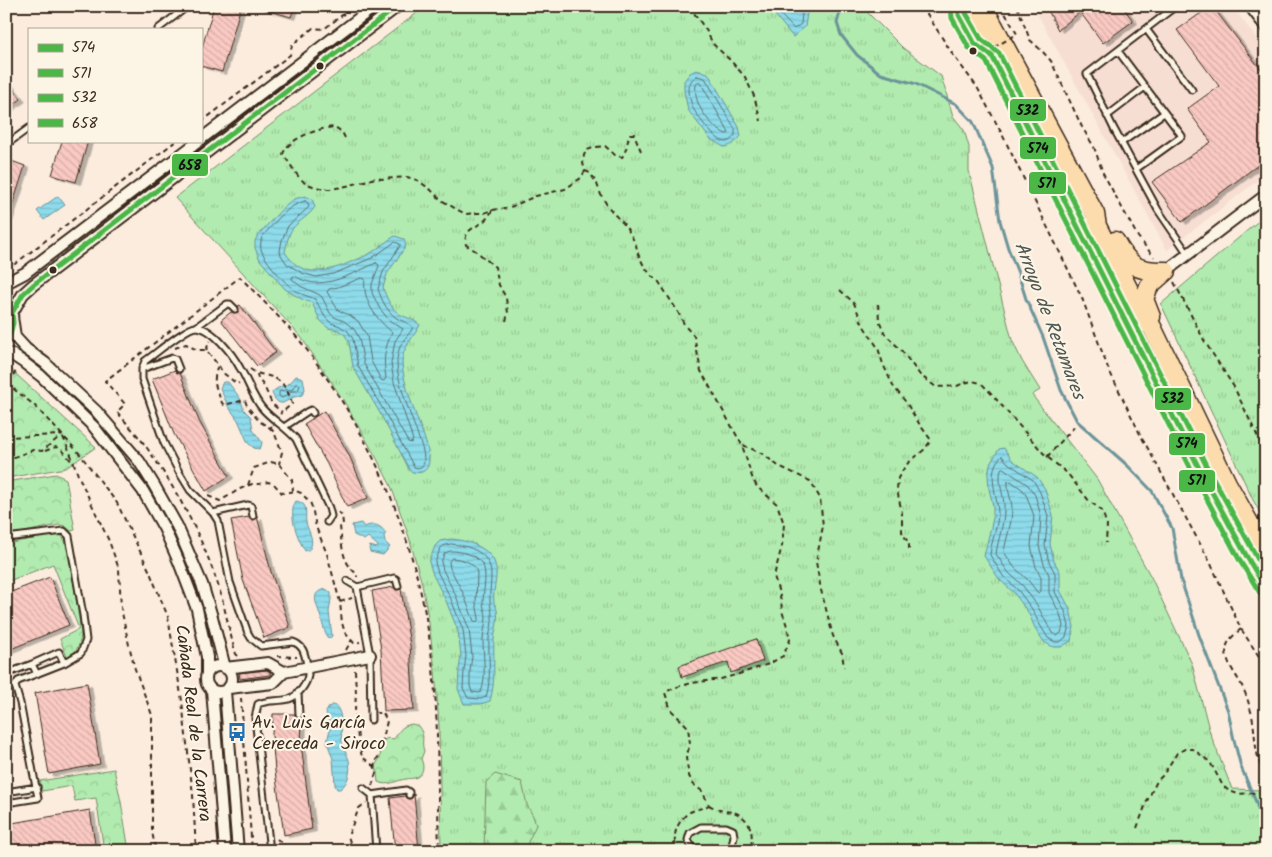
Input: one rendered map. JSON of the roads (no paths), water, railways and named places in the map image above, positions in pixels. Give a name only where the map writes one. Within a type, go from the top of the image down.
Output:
[{"type":"highway","points":[[964,6],[992,56],[1200,470],[1266,589]]},
{"type":"highway","points":[[983,6],[1095,214],[1097,226],[1144,320],[1152,327]]},
{"type":"highway","points":[[1095,214],[1105,221],[1124,257],[1139,270],[1166,271]]},
{"type":"highway","points":[[1166,271],[1149,286],[1144,298],[1151,316],[1152,327],[1227,482],[1266,553]]},
{"type":"street","points":[[202,138],[376,6]]},
{"type":"street","points":[[6,340],[10,334],[13,318],[24,294],[34,285],[398,6]]},
{"type":"street","points":[[1250,6],[1266,27]]},
{"type":"street","points":[[6,283],[25,273],[197,142]]},
{"type":"street","points":[[1166,271],[1266,195]]},
{"type":"street","points":[[6,298],[9,301],[13,318],[15,337],[97,412],[139,461],[177,526],[202,584],[225,668],[229,670],[232,679],[227,690],[238,851]]},
{"type":"street","points":[[6,353],[12,354],[41,376],[94,427],[143,491],[164,528],[179,562],[197,609],[207,656],[207,682],[212,690],[225,851]]},
{"type":"street","points":[[212,690],[216,692],[273,683],[284,672],[370,656]]},
{"type":"street","points":[[207,674],[216,666],[225,668],[268,663],[284,672]]},
{"type":"lane","points":[[159,28],[188,6]]},
{"type":"lane","points":[[958,6],[959,15],[975,44],[992,56]]},
{"type":"lane","points":[[1176,6],[1087,74],[1107,116],[1158,210],[1188,254]]},
{"type":"lane","points":[[1146,29],[1192,90]]},
{"type":"lane","points":[[1118,51],[1182,136],[1136,169]]},
{"type":"lane","points":[[1107,116],[1145,88]]},
{"type":"lane","points":[[1122,143],[1164,113]]},
{"type":"lane","points":[[6,145],[28,129]]},
{"type":"lane","points":[[235,309],[230,304],[227,304],[145,361],[142,369],[142,379],[164,442],[179,472],[197,498],[213,513],[218,521],[230,582],[248,633],[261,646],[293,642],[298,644],[303,648],[306,657],[308,676],[298,692],[289,698],[265,701],[258,704],[255,718],[270,851]]},
{"type":"lane","points":[[196,327],[211,332],[223,345],[241,370],[256,401],[263,410],[296,439],[330,508],[331,516],[328,522]]},
{"type":"lane","points":[[142,369],[172,358],[179,369]]},
{"type":"lane","points":[[284,427],[308,411],[311,410],[313,413]]},
{"type":"lane","points":[[213,513],[248,505],[251,506],[253,516]]},
{"type":"lane","points":[[6,538],[64,531],[69,536],[86,640],[81,653],[64,663],[18,681],[15,686],[38,798],[6,803]]},
{"type":"lane","points":[[347,581],[357,587],[394,578],[398,586]]},
{"type":"lane","points":[[357,587],[370,656],[371,720]]},
{"type":"lane","points":[[6,674],[59,652],[64,663]]},
{"type":"lane","points":[[32,664],[37,674]]},
{"type":"lane","points":[[6,687],[15,686]]},
{"type":"lane","points":[[298,692],[299,715]]},
{"type":"lane","points":[[6,792],[37,787]]},
{"type":"lane","points":[[376,851],[373,803],[368,792],[406,790],[409,792],[409,795]]},
{"type":"lane","points":[[694,851],[688,840],[690,833],[701,827],[726,827],[733,830],[734,836],[731,851]]},
{"type":"water","points":[[770,6],[806,6],[805,27],[793,37]]},
{"type":"water","points":[[696,70],[708,73],[739,127],[741,136],[729,146],[724,147],[710,139],[688,110],[684,81],[690,73]]},
{"type":"water","points":[[58,196],[65,205],[44,220],[37,211]]},
{"type":"water","points":[[305,196],[312,199],[315,207],[291,230],[285,252],[291,260],[304,269],[319,271],[335,268],[369,254],[395,236],[404,239],[406,246],[387,274],[383,288],[395,311],[420,325],[404,352],[402,363],[407,389],[428,450],[429,464],[423,472],[410,471],[353,367],[349,342],[345,335],[338,330],[328,328],[320,320],[312,303],[285,289],[260,260],[255,248],[255,241],[258,235],[294,199]]},
{"type":"water","points":[[296,376],[303,378],[305,389],[302,395],[283,403],[277,402],[272,393],[276,389],[290,383]]},
{"type":"water","points":[[223,382],[228,382],[240,398],[244,410],[251,417],[253,430],[262,442],[259,449],[254,448],[248,443],[238,420],[228,406],[220,388]]},
{"type":"water","points":[[1004,448],[1012,460],[1037,477],[1045,489],[1053,515],[1050,544],[1054,561],[1060,572],[1060,590],[1070,609],[1074,627],[1071,641],[1061,647],[1053,647],[1044,642],[1028,612],[1014,593],[999,579],[984,556],[993,518],[988,475],[990,464],[999,449]]},
{"type":"water","points":[[296,501],[305,507],[306,522],[312,540],[309,550],[305,551],[299,540],[293,519]]},
{"type":"water","points":[[361,523],[364,527],[371,525],[379,526],[386,533],[384,536],[385,542],[390,547],[383,555],[370,552],[370,546],[377,548],[378,546],[368,537],[364,540],[354,535],[352,525]]},
{"type":"water","points":[[451,539],[469,542],[486,551],[496,566],[494,603],[498,618],[494,640],[493,686],[490,701],[481,704],[464,704],[458,689],[461,656],[458,631],[429,562],[435,546],[440,541]]},
{"type":"water","points":[[326,589],[331,593],[329,612],[332,636],[330,638],[327,637],[315,598],[318,592]]},
{"type":"water","points":[[332,705],[336,706],[340,714],[342,741],[350,764],[347,780],[340,789],[337,789],[335,785],[333,759],[327,742],[330,729],[326,712]]},
{"type":"waterway","name":"Arroyo de Retamares","points":[[839,6],[841,8],[837,23],[841,35],[857,55],[881,74],[916,84],[956,104],[973,122],[993,168],[1000,221],[1008,248],[1026,299],[1043,337],[1061,390],[1077,421],[1127,465],[1152,491],[1172,528],[1181,580],[1199,635],[1228,711],[1241,767],[1256,802],[1262,822],[1260,851]]},
{"type":"place","name":"Av. Luis García Cereceda - Siroco","points":[[237,732]]}]
